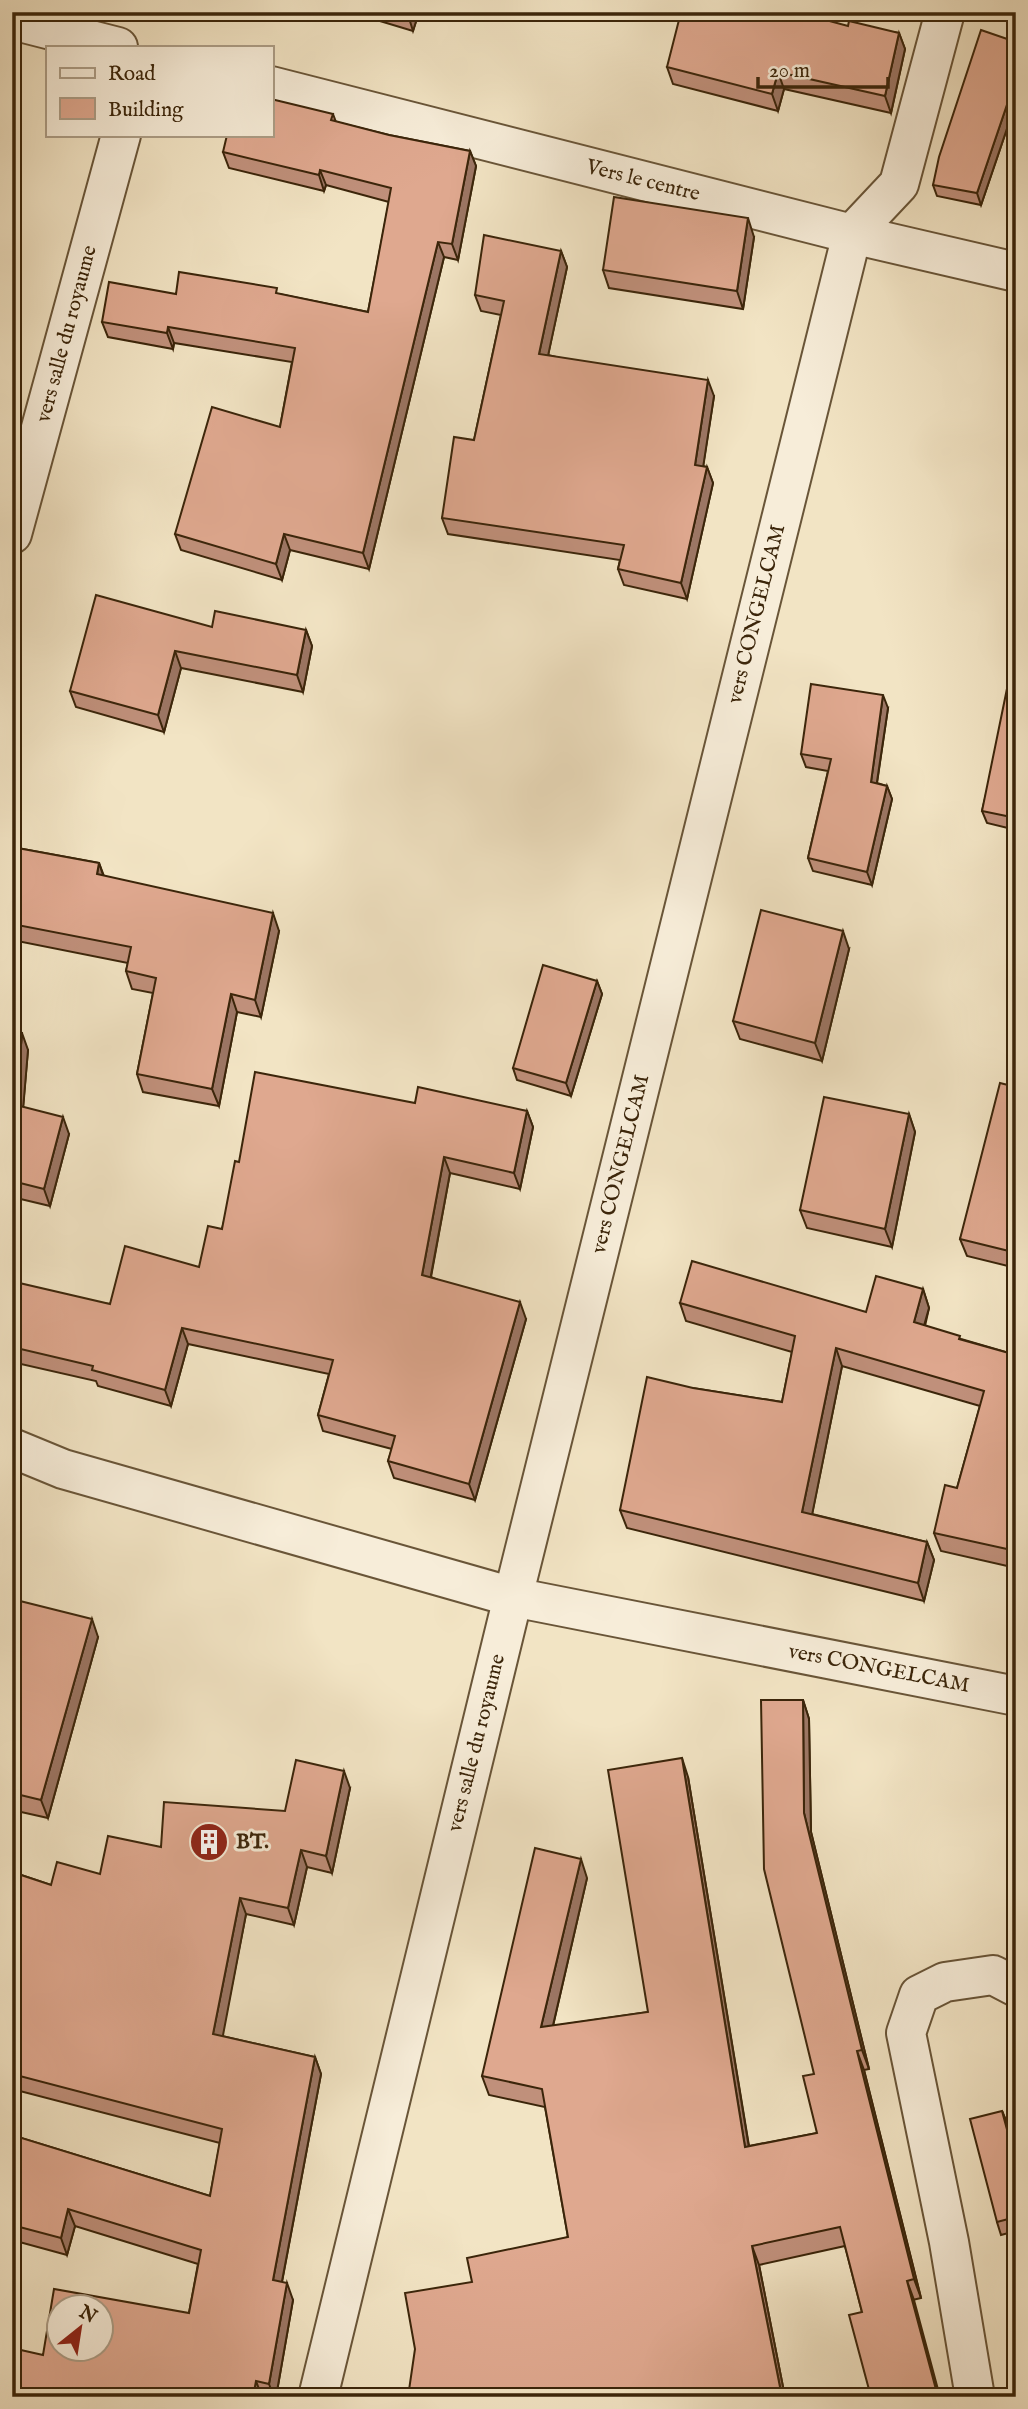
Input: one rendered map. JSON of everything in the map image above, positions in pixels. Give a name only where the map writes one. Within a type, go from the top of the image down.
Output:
[{"type":"street","points":[[852,234],[899,184],[945,12]]},
{"type":"street","points":[[12,20],[114,46]]},
{"type":"street","name":"Vers le centre","points":[[273,87],[852,234],[1016,272]]},
{"type":"street","name":"vers salle du royaume","points":[[12,534],[121,136]]},
{"type":"street","name":"vers CONGELCAM","points":[[852,234],[513,1597],[1016,1696]]},
{"type":"street","points":[[12,1448],[63,1469],[513,1597]]},
{"type":"street","points":[[12,1474],[63,1469]]},
{"type":"street","name":"vers salle du royaume","points":[[318,2397],[513,1597]]},
{"type":"street","points":[[975,2397],[949,2242],[906,2033],[919,1995],[945,1982],[993,1975],[1016,1987]]},
{"type":"building","points":[[390,12],[410,12],[409,18]]},
{"type":"building","points":[[681,12],[796,12],[848,26],[849,21],[899,33],[885,96],[778,72],[772,94],[667,67]]},
{"type":"building","points":[[981,30],[1016,42],[1016,78],[977,193],[933,185],[939,157]]},
{"type":"building","points":[[273,99],[333,114],[331,120],[470,151],[452,244],[438,242],[363,553],[284,534],[276,564],[175,534],[212,407],[280,427],[295,348],[168,327],[167,333],[102,322],[109,282],[176,294],[179,272],[277,288],[276,293],[368,312],[391,188],[320,170],[319,175],[223,152],[227,136],[273,136]]},
{"type":"building","points":[[614,197],[748,218],[737,291],[603,270]]},
{"type":"building","points":[[484,235],[561,251],[539,354],[708,380],[695,465],[707,467],[681,583],[618,569],[624,545],[442,518],[454,437],[474,440],[504,301],[475,295]]},
{"type":"building","points":[[96,595],[212,627],[215,611],[306,630],[297,675],[175,651],[158,715],[70,691]]},
{"type":"building","points":[[1011,669],[1016,670],[1016,818],[982,811]]},
{"type":"building","points":[[811,684],[883,695],[871,782],[887,786],[867,872],[808,858],[831,759],[801,754]]},
{"type":"building","points":[[12,847],[99,863],[97,874],[273,913],[255,1000],[231,994],[212,1089],[137,1074],[156,978],[126,971],[131,947],[12,924]]},
{"type":"building","points":[[761,910],[843,931],[815,1043],[733,1021]]},
{"type":"building","points":[[543,965],[597,981],[566,1083],[513,1068]]},
{"type":"building","points":[[12,1032],[22,1033],[16,1105],[63,1117],[44,1189],[12,1181]]},
{"type":"building","points":[[255,1072],[415,1103],[418,1087],[527,1111],[514,1173],[444,1157],[422,1275],[520,1302],[469,1484],[388,1461],[395,1436],[318,1415],[333,1360],[182,1328],[165,1390],[92,1370],[93,1366],[12,1347],[12,1295],[15,1282],[110,1304],[125,1246],[199,1267],[208,1226],[222,1229],[235,1161],[239,1162]]},
{"type":"building","points":[[1000,1083],[1016,1087],[1016,1241],[1013,1252],[960,1239]]},
{"type":"building","points":[[824,1097],[909,1114],[885,1229],[800,1210]]},
{"type":"building","points":[[692,1261],[866,1312],[876,1276],[923,1289],[914,1322],[960,1336],[959,1339],[1016,1355],[1016,1551],[934,1533],[945,1485],[957,1488],[984,1391],[836,1348],[802,1512],[927,1542],[918,1583],[620,1510],[647,1377],[693,1388],[782,1402],[795,1336],[680,1303]]},
{"type":"building","points":[[12,1599],[92,1619],[41,1800],[12,1793]]},
{"type":"building","points":[[761,1700],[803,1700],[804,1813],[862,2050],[857,2051],[914,2279],[907,2281],[938,2397],[871,2397],[849,2315],[862,2312],[840,2227],[752,2246],[782,2397],[408,2397],[415,2349],[405,2293],[472,2282],[467,2258],[568,2237],[542,2089],[482,2076],[535,1848],[581,1859],[541,2027],[648,2012],[608,1770],[682,1758],[745,2147],[817,2133],[803,2076],[814,2074],[764,1869]]},
{"type":"building","points":[[296,1760],[344,1771],[326,1856],[301,1850],[288,1908],[240,1898],[213,2034],[315,2057],[273,2280],[287,2283],[269,2384],[256,2381],[253,2397],[12,2397],[12,2348],[43,2355],[46,2337],[46,2364],[116,2364],[116,2300],[189,2313],[201,2250],[68,2209],[61,2238],[12,2225],[12,2135],[210,2196],[222,2129],[12,2074],[12,1872],[51,1885],[57,1862],[100,1874],[108,1836],[161,1847],[164,1802],[285,1811]]},
{"type":"building","points":[[1002,2111],[1016,2163],[1016,2217],[997,2222],[970,2119]]},
{"type":"building","points":[[54,2289],[82,2294],[53,2294]]},
{"type":"place","name":"BT.","points":[[209,1842]]}]
